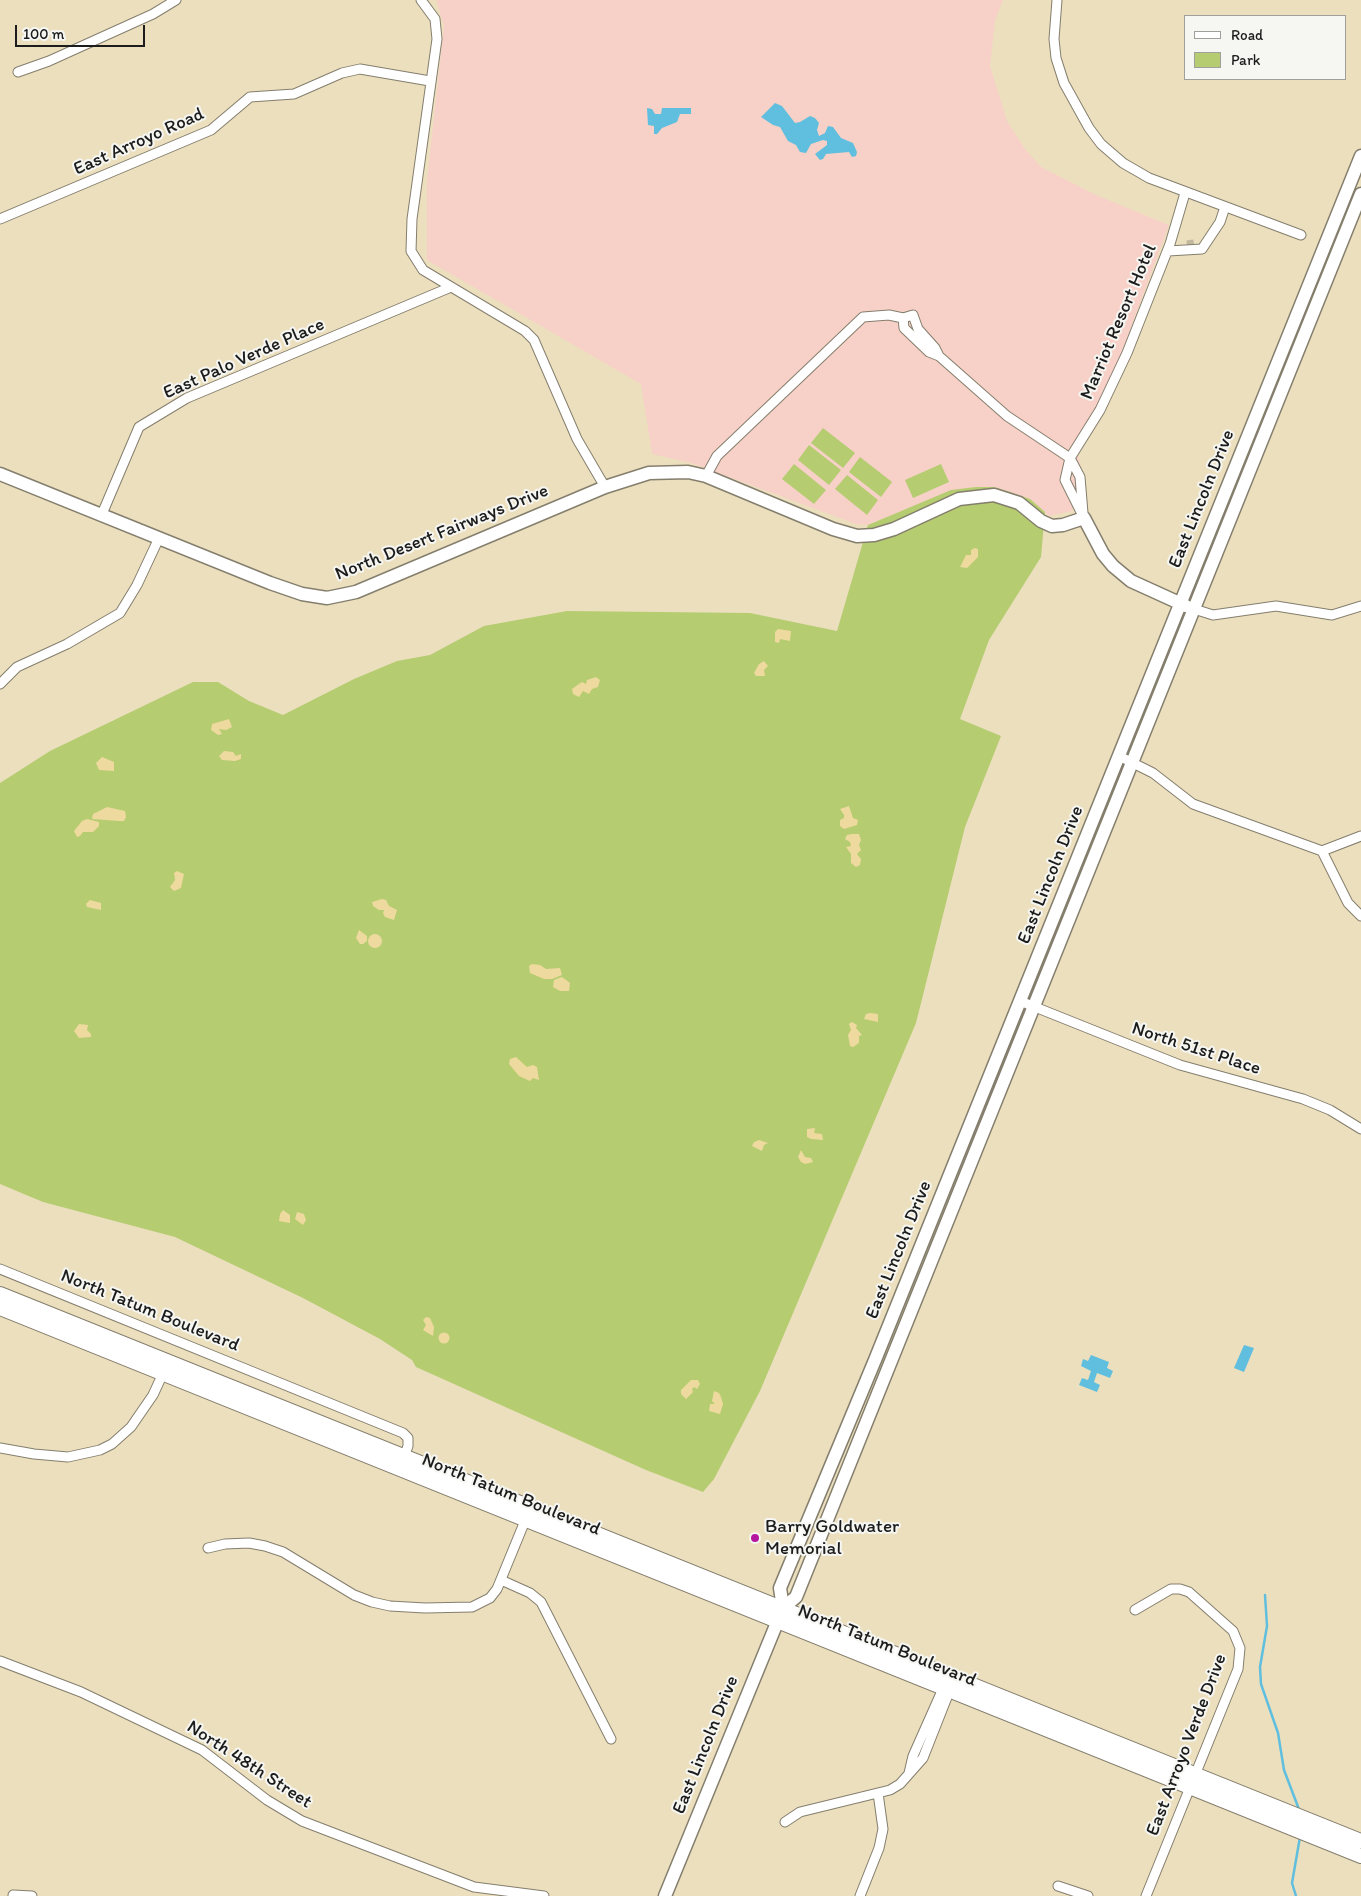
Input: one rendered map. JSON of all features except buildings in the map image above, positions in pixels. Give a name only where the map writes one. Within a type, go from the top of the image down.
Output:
[{"type":"main road","name":"East Lincoln Drive","points":[[783,1608],[780,1588],[868,1377],[1361,156]]},
{"type":"main road","name":"East Lincoln Drive","points":[[665,1896],[783,1608],[796,1597],[1361,194]]},
{"type":"main road","points":[[1320,294],[1319,281],[1336,237],[1334,225]]},
{"type":"main road","points":[[1245,443],[1258,448]]},
{"type":"main road","name":"North Desert Fairways Drive","points":[[0,474],[302,594],[327,598],[356,592],[605,487],[650,473],[688,472],[706,476],[833,529],[857,536],[886,532],[944,504],[980,495],[999,496],[1019,503],[1052,526],[1063,525],[1084,518]]},
{"type":"main road","points":[[1084,518],[1103,554],[1130,581],[1194,609]]},
{"type":"main road","name":"North Tatum Boulevard","points":[[0,1294],[952,1676],[1361,1856]]},
{"type":"main road","name":"North Tatum Boulevard","points":[[0,1308],[946,1689],[1192,1781],[1361,1841]]},
{"type":"street","points":[[18,72],[44,63],[153,14],[176,0]]},
{"type":"street","points":[[421,0],[432,14],[436,26],[436,40],[410,245],[414,258],[423,270],[525,331],[534,340],[577,439],[605,487]]},
{"type":"street","points":[[1057,0],[1054,15],[1056,58],[1064,83],[1089,128],[1101,144],[1122,163],[1149,178],[1301,235]]},
{"type":"street","name":"East Arroyo Road","points":[[0,219],[211,130],[250,97],[294,94],[342,73],[360,69],[430,82]]},
{"type":"street","name":"Marriot Resort Hotel","points":[[1070,458],[1100,410],[1127,353],[1169,248],[1185,193]]},
{"type":"street","points":[[1169,248],[1202,249],[1213,235],[1225,207]]},
{"type":"street","points":[[1169,248],[1191,244],[1213,235]]},
{"type":"street","name":"East Palo Verde Place","points":[[102,514],[139,427],[187,398],[451,287]]},
{"type":"street","points":[[706,476],[717,456],[863,317],[889,315],[903,318],[913,315],[918,329],[935,348],[939,356]]},
{"type":"street","points":[[903,318],[904,328],[929,352],[939,356],[1006,416],[1070,458],[1080,477],[1084,518]]},
{"type":"street","points":[[1070,458],[1065,480],[1084,518]]},
{"type":"street","points":[[0,684],[17,667],[67,644],[120,612],[137,585],[159,538]]},
{"type":"street","points":[[1194,609],[1213,615],[1276,606],[1332,615],[1361,606]]},
{"type":"street","points":[[1118,756],[1153,773],[1194,804],[1322,850],[1330,849],[1361,836]]},
{"type":"street","points":[[1322,850],[1348,902],[1361,916]]},
{"type":"street","name":"North 51st Place","points":[[1020,1001],[1180,1065],[1303,1099],[1344,1117],[1361,1129]]},
{"type":"street","name":"North Tatum Boulevard","points":[[0,1270],[403,1433],[408,1438],[408,1446],[399,1469]]},
{"type":"street","points":[[0,1448],[68,1457],[100,1450],[112,1444],[131,1426],[153,1395],[168,1360]]},
{"type":"street","points":[[208,1548],[249,1543],[265,1546],[283,1552],[354,1595],[390,1606],[425,1608],[472,1607],[490,1598],[501,1580],[531,1507]]},
{"type":"street","points":[[501,1580],[530,1593],[541,1602],[611,1739]]},
{"type":"street","name":"East Arroyo Verde Drive","points":[[1135,1610],[1171,1590],[1180,1589],[1194,1596],[1233,1631],[1237,1639],[1240,1658],[1238,1669],[1146,1896]]},
{"type":"street","name":"North 48th Street","points":[[0,1660],[124,1711],[202,1750],[267,1800],[302,1821],[474,1887],[544,1896]]},
{"type":"street","points":[[784,1822],[800,1812],[878,1793],[900,1784],[908,1776],[913,1756],[952,1676]]},
{"type":"street","points":[[860,1896],[879,1848],[883,1829],[878,1793]]},
{"type":"street","points":[[1058,1886],[1088,1896]]},
{"type":"street","points":[[470,1896],[474,1887]]},
{"type":"street","points":[[13,1895],[32,1896]]},
{"type":"shaded area","points":[[436,0],[1003,0],[995,21],[990,66],[1007,121],[1025,149],[1041,167],[1096,195],[1169,225],[1115,371],[1076,443],[1084,485],[1072,511],[1049,516],[1029,499],[994,487],[902,511],[868,525],[856,524],[691,463],[652,454],[641,384],[427,260],[427,180],[444,26]]},
{"type":"green space","points":[[823,428],[855,453],[843,468],[811,443]]},
{"type":"green space","points":[[809,445],[841,470],[829,485],[798,460]]},
{"type":"green space","points":[[860,457],[892,482],[881,497],[849,472]]},
{"type":"green space","points":[[794,464],[826,490],[814,504],[782,479]]},
{"type":"green space","points":[[941,464],[949,482],[913,498],[905,480]]},
{"type":"green space","points":[[847,475],[878,500],[867,515],[835,489]]},
{"type":"green space","points":[[994,487],[1030,499],[1045,512],[1041,557],[989,640],[960,719],[1001,736],[965,827],[916,1023],[760,1391],[714,1479],[703,1492],[646,1470],[416,1367],[412,1360],[380,1339],[303,1298],[175,1237],[43,1202],[0,1184],[0,783],[50,751],[193,682],[218,682],[249,701],[283,715],[354,679],[397,661],[430,655],[484,626],[567,611],[750,613],[837,631],[868,525],[951,490]]},
{"type":"sand","points":[[978,549],[978,557],[967,568],[960,567],[966,555],[971,555],[971,550]]},
{"type":"sand","points":[[778,629],[791,631],[790,641],[780,639],[779,643],[775,642],[775,632]]},
{"type":"sand","points":[[764,661],[768,666],[764,670],[765,676],[756,676],[754,673],[759,664]]},
{"type":"sand","points":[[596,677],[600,680],[598,687],[592,689],[589,694],[583,691],[579,697],[573,694],[572,689],[576,686],[582,682],[586,684],[587,680]]},
{"type":"sand","points":[[229,719],[232,727],[226,730],[219,729],[222,734],[218,735],[211,730],[212,724]]},
{"type":"sand","points":[[224,751],[233,752],[236,756],[241,754],[241,759],[235,761],[222,760],[219,756]]},
{"type":"sand","points":[[102,757],[114,762],[114,771],[99,770],[96,763]]},
{"type":"sand","points":[[849,806],[853,818],[858,820],[857,825],[844,829],[840,826],[840,820],[844,818],[844,815],[840,809]]},
{"type":"sand","points":[[107,807],[125,811],[126,817],[124,821],[92,819],[93,814]]},
{"type":"sand","points":[[87,819],[99,822],[99,826],[93,832],[83,832],[77,837],[74,831],[82,821]]},
{"type":"sand","points":[[859,834],[861,840],[859,845],[861,850],[857,854],[861,859],[860,865],[856,867],[851,863],[851,854],[846,847],[851,846],[850,842],[845,839],[847,835]]},
{"type":"sand","points":[[177,871],[184,874],[181,888],[174,891],[170,887],[175,880],[174,873]]},
{"type":"sand","points":[[382,899],[386,900],[389,906],[397,910],[394,920],[385,917],[384,910],[379,910],[373,906],[372,902]]},
{"type":"sand","points":[[90,900],[101,903],[101,910],[87,907],[86,904]]},
{"type":"sand","points":[[359,930],[367,936],[367,941],[363,944],[360,944],[356,938]]},
{"type":"sand","points":[[375,934],[380,936],[382,941],[380,946],[375,948],[370,946],[368,941],[370,936]]},
{"type":"sand","points":[[532,964],[540,965],[546,969],[560,968],[562,975],[552,979],[544,979],[530,973],[529,966]]},
{"type":"sand","points":[[562,977],[570,983],[569,991],[560,991],[553,987],[554,980]]},
{"type":"sand","points":[[866,1014],[878,1014],[878,1022],[864,1019]]},
{"type":"sand","points":[[852,1022],[857,1025],[856,1028],[862,1035],[859,1036],[859,1043],[853,1047],[850,1046],[848,1035],[851,1030],[849,1024]]},
{"type":"sand","points":[[79,1024],[88,1025],[87,1030],[91,1037],[79,1038],[74,1031]]},
{"type":"sand","points":[[516,1057],[527,1067],[533,1065],[537,1067],[539,1080],[533,1078],[530,1081],[519,1076],[509,1064],[510,1059]]},
{"type":"sand","points":[[815,1128],[814,1133],[822,1134],[823,1140],[807,1137],[807,1129]]},
{"type":"sand","points":[[759,1140],[768,1143],[764,1145],[762,1151],[752,1146],[754,1142]]},
{"type":"sand","points":[[801,1150],[805,1157],[811,1158],[813,1162],[805,1164],[801,1162],[798,1157]]},
{"type":"sand","points":[[283,1210],[290,1215],[290,1223],[279,1221]]},
{"type":"sand","points":[[297,1212],[304,1214],[306,1220],[303,1225],[295,1219]]},
{"type":"sand","points":[[426,1317],[430,1318],[434,1327],[433,1336],[423,1330],[426,1325],[423,1320]]},
{"type":"sand","points":[[444,1332],[450,1338],[444,1344],[438,1338]]},
{"type":"sand","points":[[691,1380],[698,1380],[700,1384],[697,1389],[694,1387],[692,1389],[693,1392],[686,1399],[681,1394],[681,1390]]},
{"type":"sand","points":[[714,1391],[719,1393],[723,1404],[720,1414],[709,1411],[710,1404],[715,1404],[712,1401]]},
{"type":"water","points":[[775,103],[782,106],[795,123],[810,116],[815,118],[819,123],[817,130],[819,136],[825,133],[828,126],[833,127],[841,138],[853,143],[857,152],[856,156],[852,157],[849,152],[826,154],[820,160],[815,154],[827,145],[827,141],[823,140],[811,144],[806,153],[800,152],[796,145],[788,141],[780,127],[761,117]]},
{"type":"water","points":[[647,108],[652,109],[655,114],[661,114],[662,108],[691,108],[691,114],[680,114],[677,122],[662,128],[657,134],[654,134],[654,126],[648,125]]},
{"type":"water","points":[[1244,1345],[1254,1348],[1244,1372],[1234,1368]]},
{"type":"water","points":[[1091,1355],[1109,1362],[1107,1368],[1113,1371],[1110,1378],[1097,1373],[1094,1382],[1100,1385],[1097,1392],[1079,1385],[1082,1378],[1088,1380],[1091,1371],[1081,1366],[1083,1359],[1088,1361]]},
{"type":"waterway","points":[[1265,1595],[1267,1626],[1260,1667],[1261,1684],[1278,1733],[1284,1770],[1300,1812]]},
{"type":"waterway","points":[[1296,1896],[1292,1883],[1300,1837]]},
{"type":"tunnel","points":[[1187,245],[1194,244]]},
{"type":"place","name":"Barry Goldwater Memorial","points":[[755,1538]]}]
